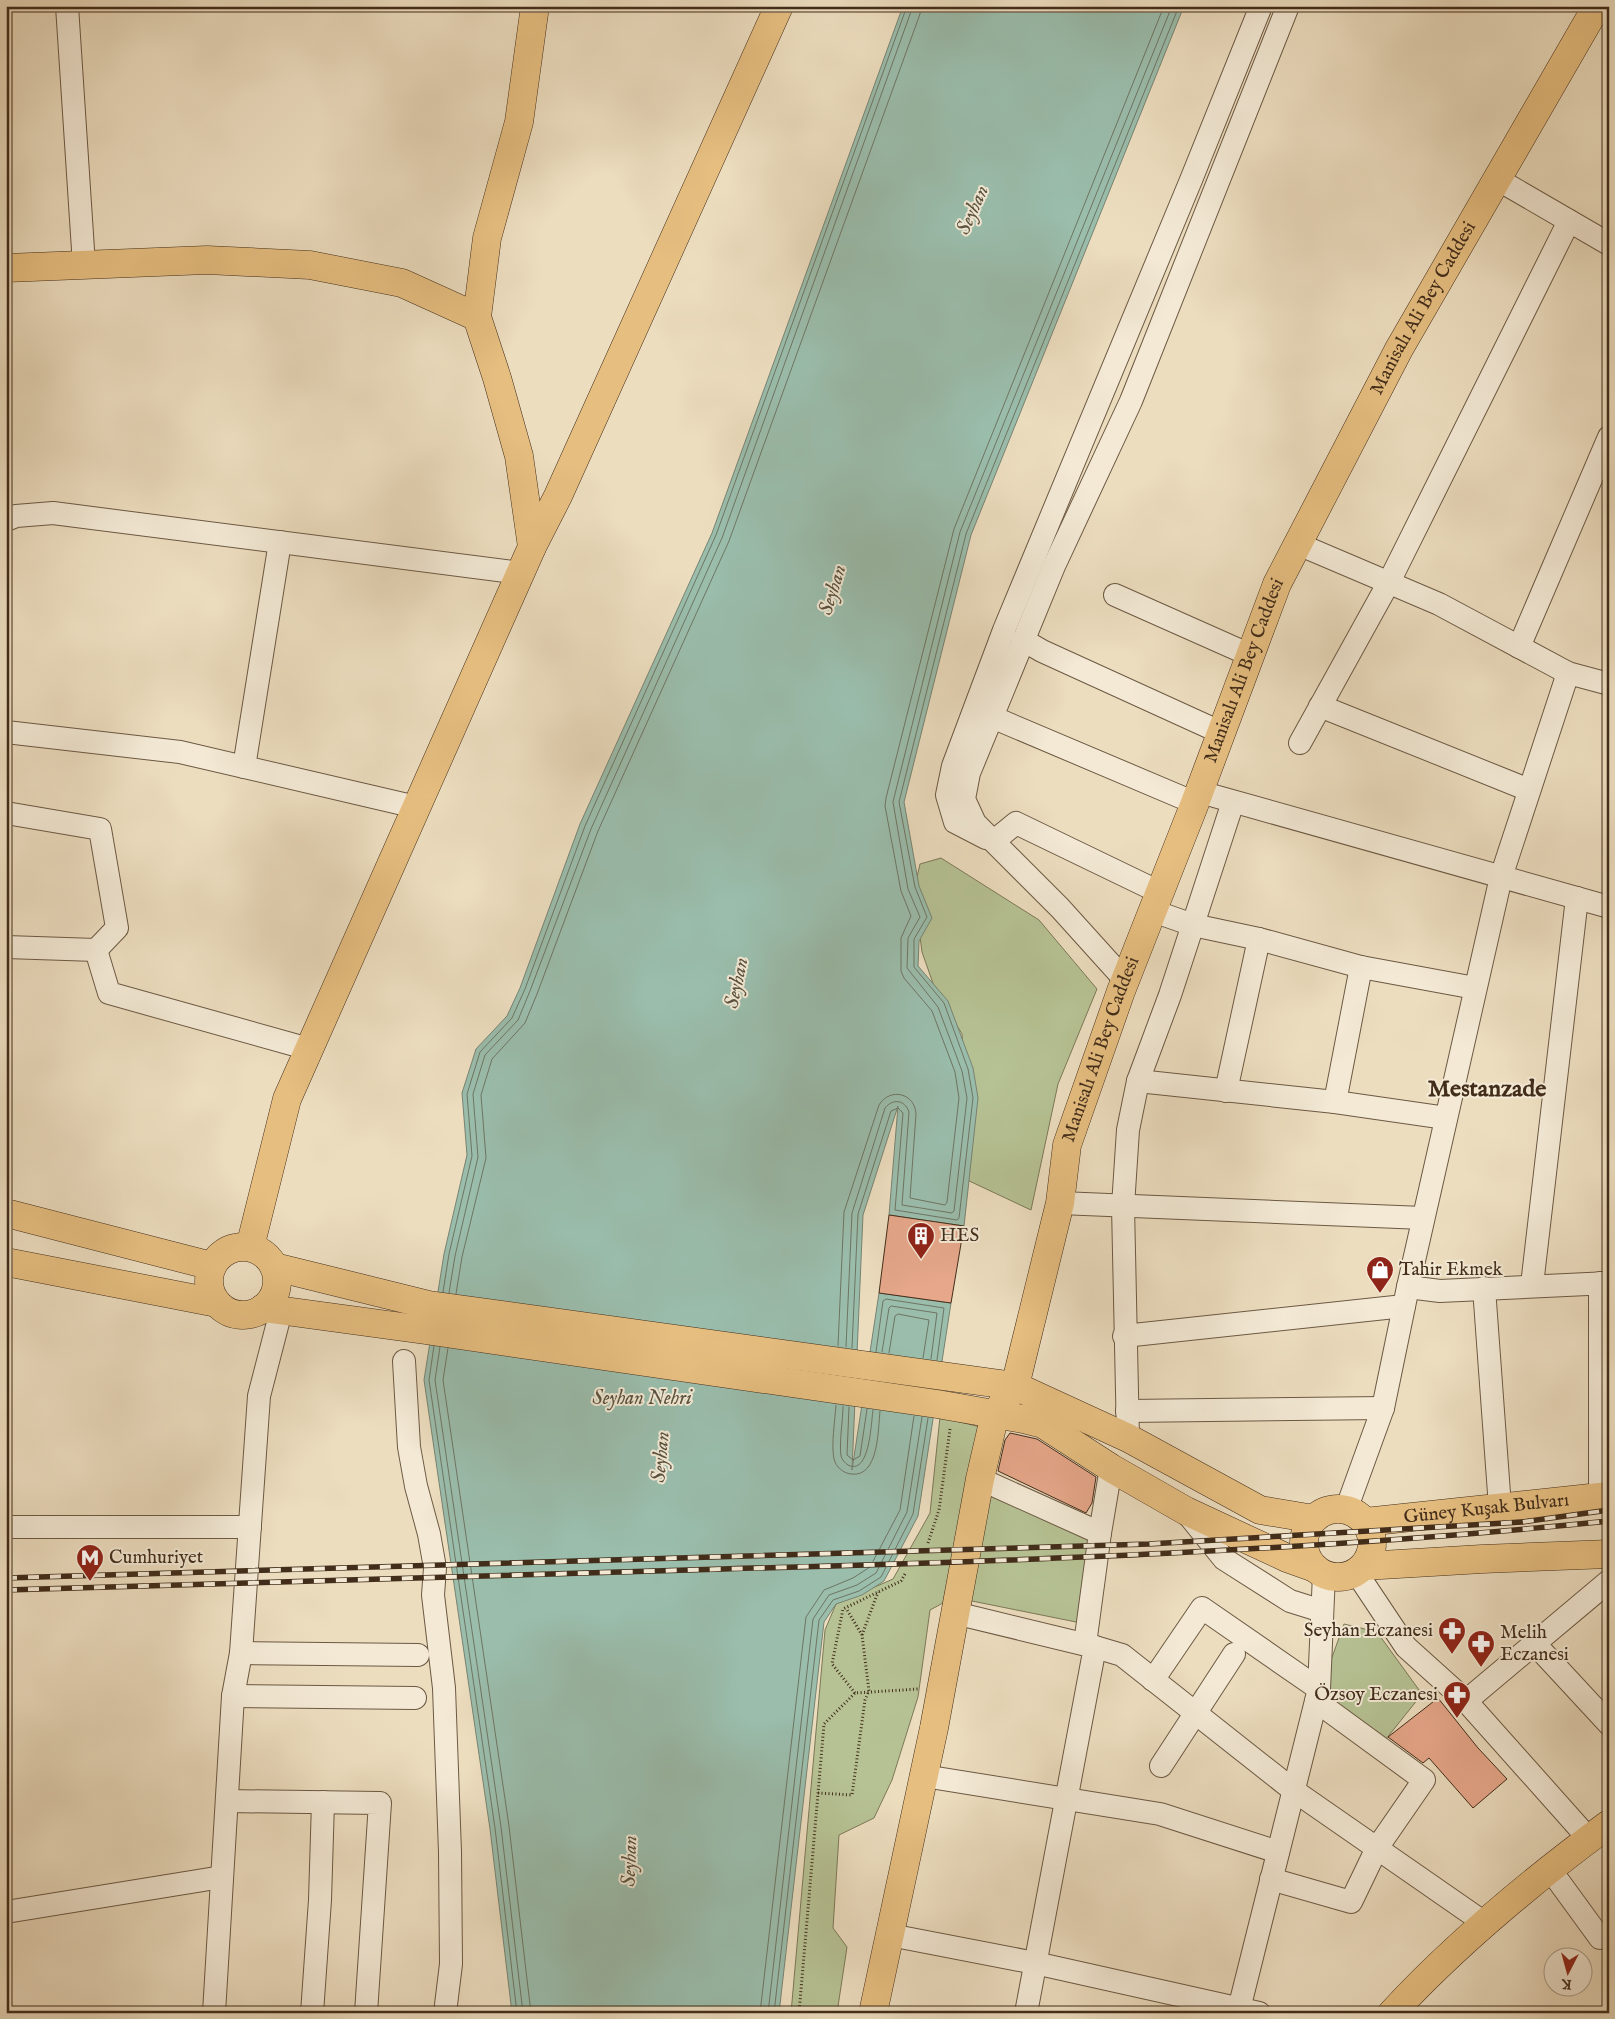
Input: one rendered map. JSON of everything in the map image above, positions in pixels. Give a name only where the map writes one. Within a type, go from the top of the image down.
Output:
[{"type":"main road","points":[[532,547],[520,456],[477,317],[487,238],[519,122],[535,6]]},
{"type":"main road","points":[[250,1247],[287,1098],[532,547],[562,487],[779,6]]},
{"type":"main road","name":"Manisalı Ali Bey Caddesi","points":[[1015,1386],[1060,1203],[1067,1145],[1125,980],[1198,797],[1277,584],[1399,349],[1597,6]]},
{"type":"main road","points":[[6,268],[207,260],[310,265],[402,283],[477,317]]},
{"type":"main road","points":[[6,1213],[212,1266]]},
{"type":"main road","points":[[272,1310],[271,1300],[276,1290],[277,1278],[275,1268],[269,1258],[260,1251],[250,1247],[238,1247],[228,1250],[218,1257],[212,1266],[209,1285],[217,1303],[225,1310],[239,1314],[272,1310],[427,1318],[1015,1386],[1128,1438],[1260,1510],[1314,1519]]},
{"type":"main road","points":[[6,1262],[217,1303]]},
{"type":"main road","points":[[275,1268],[427,1318],[944,1414],[995,1414],[1042,1424],[1111,1468],[1186,1511],[1287,1558],[1335,1577],[1346,1576],[1360,1569],[1482,1559],[1609,1554]]},
{"type":"main road","points":[[873,2013],[924,1776],[980,1479],[995,1414],[1015,1386]]},
{"type":"main road","name":"Güney Kuşak Bulvarı","points":[[1356,1516],[1500,1507],[1604,1496]]},
{"type":"main road","points":[[1320,1571],[1308,1560],[1304,1539],[1307,1528],[1314,1519],[1323,1512],[1334,1509],[1356,1516],[1371,1532],[1373,1544],[1370,1555],[1360,1569]]},
{"type":"main road","points":[[1392,2013],[1419,1983],[1549,1868],[1599,1832]]},
{"type":"street","points":[[67,6],[84,265]]},
{"type":"street","points":[[994,842],[955,822],[947,795],[953,766],[1004,630],[1191,180],[1261,6]]},
{"type":"street","points":[[1125,980],[1060,908],[975,823],[964,799],[969,773],[1023,640],[1054,566],[1131,401],[1288,6]]},
{"type":"street","points":[[1497,179],[1609,244]]},
{"type":"street","points":[[1300,743],[1389,582],[1568,221]]},
{"type":"street","points":[[1519,647],[1609,438]]},
{"type":"street","points":[[6,520],[16,516],[53,513],[521,573]]},
{"type":"street","points":[[244,767],[280,542]]},
{"type":"street","points":[[1298,544],[1439,604],[1568,673],[1609,684]]},
{"type":"street","points":[[1115,595],[1250,655]]},
{"type":"street","points":[[1023,640],[1222,733]]},
{"type":"street","points":[[1356,1516],[1383,1408],[1423,1218],[1501,877],[1568,673]]},
{"type":"street","points":[[1320,706],[1529,790]]},
{"type":"street","points":[[992,717],[1198,797],[1233,802],[1609,907]]},
{"type":"street","points":[[6,732],[180,752],[416,807]]},
{"type":"street","points":[[1128,1438],[1124,1336],[1123,1206],[1128,1130],[1138,1081],[1193,925],[1233,802]]},
{"type":"street","points":[[6,813],[100,829],[117,928],[96,950],[6,947]]},
{"type":"street","points":[[994,842],[1016,823],[1193,925],[1259,939],[1361,967],[1475,988]]},
{"type":"street","points":[[1532,1286],[1577,898]]},
{"type":"street","points":[[1226,1091],[1259,939]]},
{"type":"street","points":[[96,950],[109,993],[309,1049]]},
{"type":"street","points":[[1335,1102],[1361,967]]},
{"type":"street","points":[[1138,1081],[1335,1102],[1446,1118]]},
{"type":"street","points":[[1060,1203],[1423,1218]]},
{"type":"street","points":[[1124,1336],[1440,1291],[1604,1283],[1604,1496]]},
{"type":"street","points":[[1484,1288],[1500,1507]]},
{"type":"street","points":[[214,2013],[233,1696],[241,1653],[259,1396],[272,1310]]},
{"type":"street","points":[[404,1361],[410,1448],[416,1486],[429,1534],[435,1568],[433,1595],[444,1688],[450,1795],[451,1964],[445,2013]]},
{"type":"street","points":[[1127,1411],[1383,1408]]},
{"type":"street","points":[[1026,2013],[1066,1799],[1090,1645],[1100,1533],[1111,1468]]},
{"type":"street","points":[[980,1479],[1100,1533]]},
{"type":"street","points":[[1186,1511],[1224,1559],[1290,1601],[1322,1611]]},
{"type":"street","points":[[6,1528],[250,1527]]},
{"type":"street","points":[[1360,1569],[1406,1647],[1466,1700],[1599,1832]]},
{"type":"street","points":[[890,1935],[1035,1963],[1245,2011],[1271,1879],[1317,1695],[1322,1611],[1320,1571]]},
{"type":"street","points":[[1466,1700],[1609,1581]]},
{"type":"street","points":[[1153,1680],[1202,1608],[1317,1695],[1424,1780],[1377,1848],[1351,1902],[1271,1879]]},
{"type":"street","points":[[955,1613],[1090,1645],[1122,1655],[1293,1790],[1486,1924]]},
{"type":"street","points":[[1534,1643],[1609,1724]]},
{"type":"street","points":[[241,1653],[418,1655]]},
{"type":"street","points":[[1161,1766],[1234,1654]]},
{"type":"street","points":[[233,1696],[415,1698]]},
{"type":"street","points":[[924,1776],[1160,1814],[1278,1852]]},
{"type":"street","points":[[227,1801],[380,1803],[366,2013]]},
{"type":"street","points":[[312,2013],[320,1900],[323,1802]]},
{"type":"street","points":[[1549,1868],[1600,1938]]},
{"type":"street","points":[[6,1912],[222,1877]]},
{"type":"path","points":[[928,1542],[939,1510],[944,1414]]},
{"type":"path","points":[[855,1693],[832,1664],[843,1609],[901,1581],[905,1574]]},
{"type":"path","points":[[862,1635],[878,1592]]},
{"type":"path","points":[[818,1794],[852,1795],[865,1700],[869,1691],[862,1635],[846,1608]]},
{"type":"path","points":[[799,2013],[824,1724],[855,1693],[918,1688]]},
{"type":"shaded area","points":[[941,858],[1039,920],[1097,989],[1058,1084],[1031,1210],[965,1179],[967,1111],[962,1034],[935,989],[922,952],[914,890],[920,864]]},
{"type":"shaded area","points":[[940,1417],[980,1427],[943,1603],[930,1610],[918,1697],[892,1780],[874,1818],[839,1835],[833,1928],[847,1947],[837,2013],[791,2013],[825,1630],[836,1604],[893,1579],[930,1513]]},
{"type":"shaded area","points":[[991,1496],[1096,1527],[1086,1624],[962,1599]]},
{"type":"shaded area","points":[[1344,1624],[1377,1632],[1422,1694],[1382,1744],[1317,1699]]},
{"type":"water","points":[[903,6],[1184,6],[971,535],[904,802],[919,886],[932,918],[919,941],[918,966],[948,1001],[973,1068],[978,1098],[964,1226],[889,1215],[898,1106],[863,1215],[852,1470],[879,1293],[951,1303],[918,1516],[884,1581],[862,1595],[836,1604],[824,1622],[779,2013],[512,2013],[490,1829],[424,1380],[444,1254],[467,1155],[462,1093],[476,1049],[507,1016],[520,988],[580,824],[712,533]]},
{"type":"building","name":"HES","points":[[889,1215],[964,1226],[951,1303],[879,1293]]},
{"type":"building","points":[[1010,1433],[1037,1439],[1096,1477],[1092,1503],[1086,1513],[998,1471],[1005,1440]]},
{"type":"building","points":[[1438,1698],[1478,1748],[1507,1779],[1473,1808],[1429,1758],[1423,1763],[1388,1737]]},
{"type":"railway","points":[[6,1578],[1149,1544],[1522,1522],[1609,1510]]},
{"type":"railway","points":[[6,1590],[1056,1558],[1388,1540],[1609,1521]]},
{"type":"place","name":"HES","points":[[921,1260]]},
{"type":"place","name":"Tahir Ekmek","points":[[1380,1294]]},
{"type":"place","name":"Cumhuriyet","points":[[90,1582]]},
{"type":"place","name":"Seyhan Eczanesi","points":[[1452,1655]]},
{"type":"place","name":"Melih Eczanesi","points":[[1481,1668]]},
{"type":"place","name":"Özsoy Eczanesi","points":[[1457,1719]]},
{"type":"district","name":"Mestanzade","points":[[1487,1089]]},
{"type":"water label","name":"Seyhan","points":[[973,210]]},
{"type":"water label","name":"Seyhan","points":[[833,590]]},
{"type":"water label","name":"Seyhan","points":[[737,983]]},
{"type":"water label","name":"Seyhan Nehri","points":[[642,1398]]},
{"type":"water label","name":"Seyhan","points":[[661,1457]]},
{"type":"water label","name":"Seyhan","points":[[630,1861]]}]
